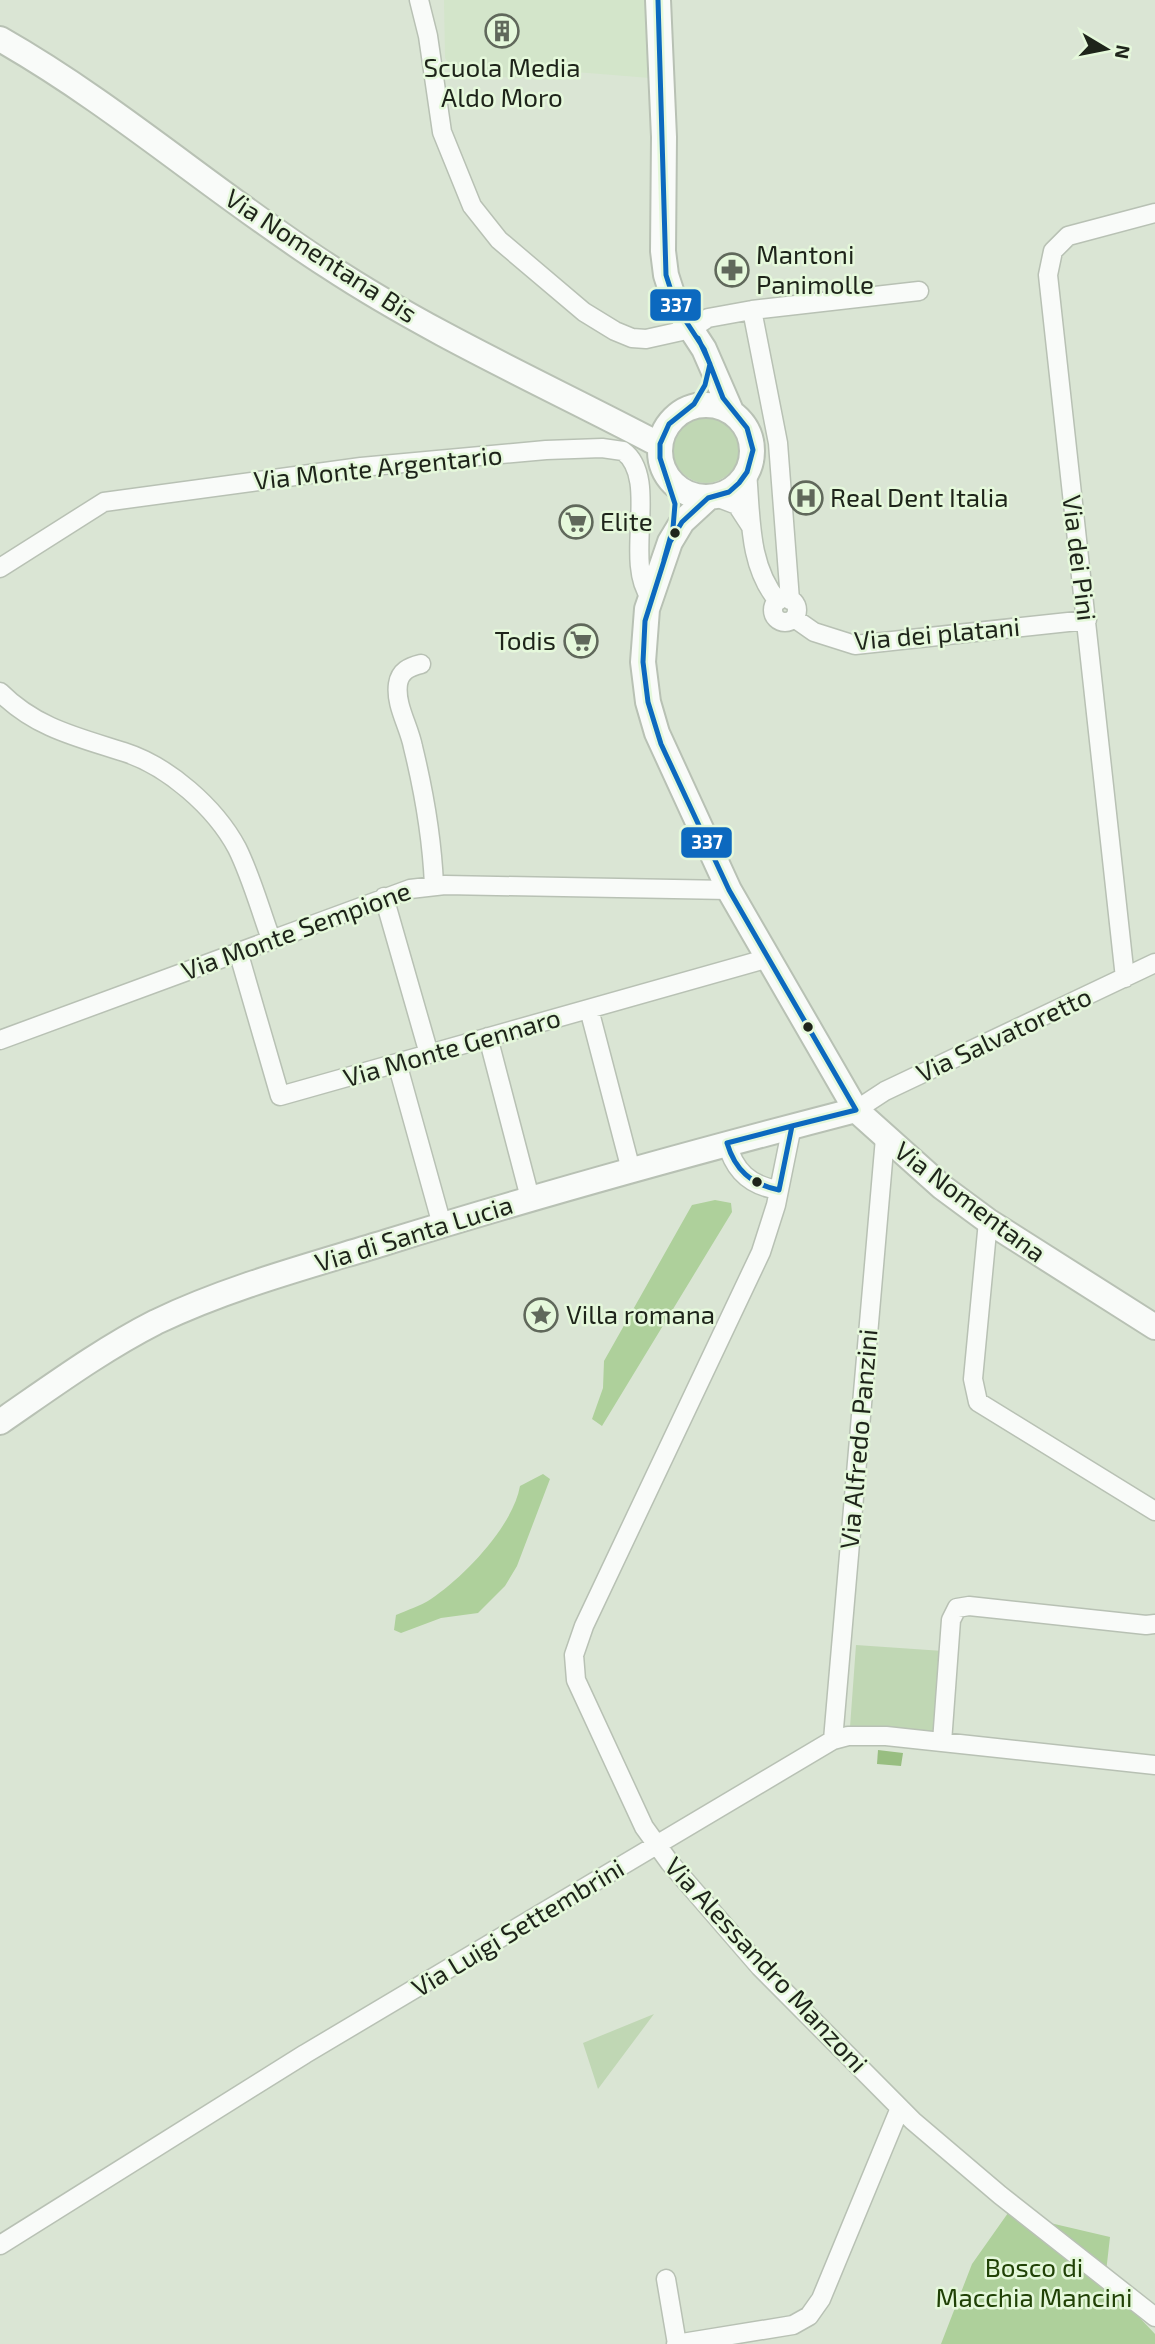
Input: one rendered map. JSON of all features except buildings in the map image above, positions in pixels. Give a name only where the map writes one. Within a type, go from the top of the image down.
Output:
[{"type":"main road","points":[[658,0],[664,137],[664,264],[671,294],[710,364],[731,411],[747,428],[751,439],[752,450],[747,472],[729,492],[712,497],[687,493],[670,481],[663,469],[660,444],[670,421],[692,406],[704,387],[710,364]]},
{"type":"main road","name":"Via Nomentana Bis","points":[[0,39],[85,93],[295,244],[363,288],[470,348],[660,444]]},
{"type":"main road","points":[[692,406],[719,406],[731,411]]},
{"type":"main road","name":"Via Nomentana","points":[[670,481],[675,498],[670,542]]},
{"type":"main road","name":"Via Nomentana","points":[[712,497],[682,522],[670,542],[650,597],[644,627],[643,662],[653,722],[729,890],[856,1110],[942,1187],[988,1221],[1155,1327]]},
{"type":"main road","name":"Via di Santa Lucia","points":[[0,1422],[89,1360],[181,1311],[255,1283],[530,1198],[856,1110]]},
{"type":"street","points":[[419,0],[428,36],[442,132],[458,178],[481,220],[584,312],[622,334],[642,340],[691,329],[708,318],[752,310],[919,291]]},
{"type":"street","name":"Via dei Pini","points":[[1125,978],[1087,620],[1065,445],[1049,294],[1049,265],[1057,244],[1076,232],[1155,213]]},
{"type":"street","points":[[752,310],[778,443],[787,606]]},
{"type":"street","name":"Via Monte Argentario","points":[[0,568],[91,508],[110,501],[361,467],[546,450],[602,448],[623,451],[636,467],[640,576],[650,597]]},
{"type":"street","points":[[747,472],[750,525],[762,578],[787,606]]},
{"type":"street","points":[[712,497],[737,505],[750,525]]},
{"type":"street","name":"Via dei platani","points":[[787,606],[814,632],[855,645],[1087,620]]},
{"type":"street","points":[[421,664],[404,672],[399,682],[398,695],[415,757],[429,831],[434,886]]},
{"type":"street","points":[[0,692],[24,714],[47,727],[151,763],[201,803],[236,846],[271,939]]},
{"type":"street","name":"Via Monte Sempione","points":[[0,1040],[384,897],[434,886],[729,890]]},
{"type":"street","points":[[384,897],[429,1054]]},
{"type":"street","name":"Via Monte Gennaro","points":[[238,951],[280,1096],[769,958]]},
{"type":"street","name":"Via Salvatoretto","points":[[856,1110],[884,1091],[1155,964]]},
{"type":"street","points":[[589,1009],[631,1170]]},
{"type":"street","points":[[488,1037],[530,1198]]},
{"type":"street","points":[[397,1063],[442,1225]]},
{"type":"street","name":"Via Alessandro Manzoni","points":[[792,1126],[779,1190],[753,1270],[584,1626],[574,1655],[575,1674],[585,1704],[633,1807],[656,1844],[760,1967],[900,2108],[989,2186],[1155,2317]]},
{"type":"street","name":"Via Alfredo Panzini","points":[[833,1740],[885,1138]]},
{"type":"street","points":[[727,1143],[733,1161],[744,1176],[754,1184],[779,1190]]},
{"type":"street","points":[[988,1221],[974,1379],[978,1402],[1155,1511]]},
{"type":"street","points":[[942,1742],[951,1620],[957,1608],[969,1606],[1155,1624]]},
{"type":"street","name":"Via Luigi Settembrini","points":[[0,2245],[304,2054],[833,1740],[868,1735],[1155,1765]]},
{"type":"street","points":[[666,2279],[677,2344],[793,2325],[810,2316],[821,2299],[900,2108]]},
{"type":"shaded area","points":[[444,0],[646,0],[650,78],[563,71],[562,80],[457,75],[445,58]]},
{"type":"shaded area","points":[[706,417],[719,420],[729,427],[736,437],[739,450],[736,463],[729,473],[719,480],[706,483],[693,480],[683,473],[676,463],[673,450],[676,437],[683,427],[693,420]]},
{"type":"shaded area","points":[[856,1645],[943,1651],[937,1734],[850,1727]]},
{"type":"shaded area","points":[[878,1750],[903,1753],[901,1766],[877,1764]]},
{"type":"shaded area","points":[[654,2014],[598,2089],[583,2043]]},
{"type":"green space","points":[[715,1200],[731,1203],[732,1212],[602,1426],[592,1419],[603,1388],[604,1361],[692,1205]]},
{"type":"green space","points":[[543,1474],[550,1479],[517,1566],[505,1586],[478,1613],[441,1618],[401,1633],[394,1630],[396,1615],[431,1599],[472,1564],[508,1517],[520,1486]]},
{"type":"green space","name":"Bosco di Macchia Mancini","points":[[1008,2213],[1110,2237],[1105,2281],[1155,2334],[1155,2344],[941,2344],[972,2264]]},
{"type":"transit line","name":"337","points":[[658,0],[666,275],[676,306],[704,349],[723,398],[747,428],[753,450],[747,472],[739,483],[729,492],[708,498],[682,522],[670,542],[645,621],[643,662],[648,702],[661,744],[729,890],[856,1110]]},
{"type":"transit line","name":"337","points":[[664,560],[673,528],[675,504],[660,458],[660,444],[669,424],[694,404],[705,385],[710,364],[698,338]]},
{"type":"transit line","name":"337","points":[[792,1126],[856,1110]]},
{"type":"transit line","name":"337","points":[[792,1126],[779,1190],[752,1180],[730,1153],[727,1143],[792,1126]]},
{"type":"place","name":"Scuola Media Aldo Moro","points":[[502,31]]},
{"type":"place","name":"Mantoni Panimolle","points":[[732,270]]},
{"type":"place","name":"Real Dent Italia","points":[[806,498]]},
{"type":"place","name":"Elite","points":[[576,522]]},
{"type":"place","name":"Todis","points":[[581,641]]},
{"type":"place","name":"Villa romana","points":[[541,1315]]}]
